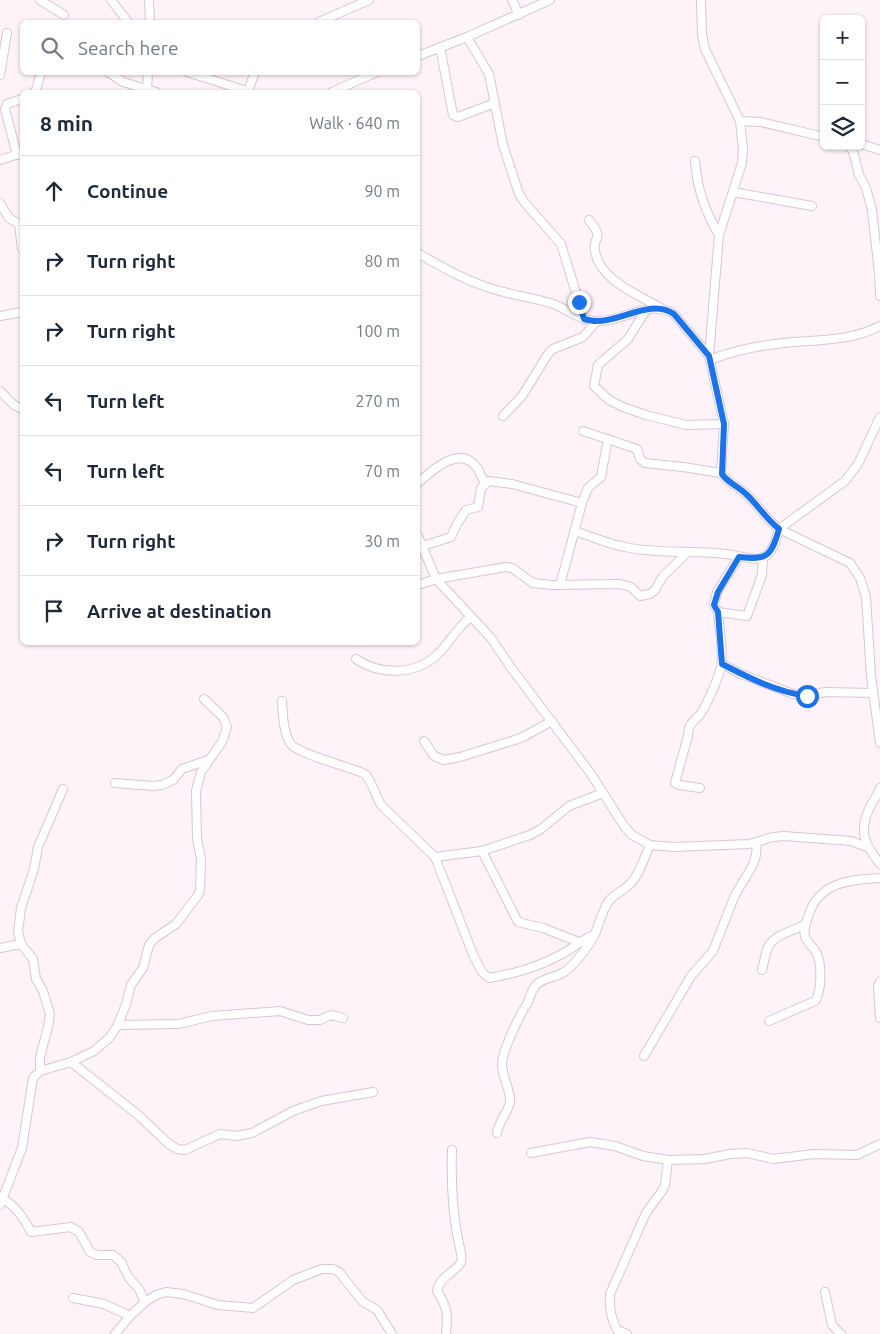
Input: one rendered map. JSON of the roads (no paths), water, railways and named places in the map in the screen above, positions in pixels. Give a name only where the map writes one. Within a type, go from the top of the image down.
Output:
[{"type":"street","points":[[40,0],[64,15]]},
{"type":"street","points":[[111,0],[126,20]]},
{"type":"street","points":[[150,0],[150,20]]},
{"type":"street","points":[[324,20],[369,0]]},
{"type":"street","points":[[512,0],[519,15]]},
{"type":"street","points":[[420,55],[519,15],[550,0]]},
{"type":"street","points":[[701,0],[702,35],[705,49],[740,121],[743,138],[742,163],[719,234],[710,358],[724,424],[722,474],[726,480],[745,493],[772,524],[850,563],[860,578],[866,597],[871,676],[880,743]]},
{"type":"street","points":[[0,75],[8,33]]},
{"type":"street","points":[[467,37],[489,74],[503,145],[519,194],[561,244],[584,319]]},
{"type":"street","points":[[440,47],[453,116],[458,117],[496,103]]},
{"type":"street","points":[[36,90],[40,75]]},
{"type":"street","points":[[112,75],[123,82],[147,90],[148,75]]},
{"type":"street","points":[[194,75],[242,90]]},
{"type":"street","points":[[250,90],[254,75]]},
{"type":"street","points":[[336,90],[370,75]]},
{"type":"street","points":[[0,160],[20,154],[5,109],[7,104],[20,100]]},
{"type":"street","points":[[740,121],[761,122],[820,135]]},
{"type":"street","points":[[865,145],[880,150]]},
{"type":"street","points":[[852,150],[872,210],[878,252],[880,296]]},
{"type":"street","points":[[695,161],[697,183],[711,221],[719,234]]},
{"type":"street","points":[[734,192],[812,206]]},
{"type":"street","points":[[0,203],[9,218],[20,224]]},
{"type":"street","points":[[0,222],[9,218]]},
{"type":"street","points":[[589,220],[599,236],[595,251],[602,267],[613,281],[674,314],[710,358]]},
{"type":"street","points":[[420,254],[465,280],[491,289],[554,304],[584,319],[596,322],[661,308]]},
{"type":"street","points":[[646,310],[628,338],[598,365],[594,386],[610,400],[623,407],[646,414],[686,425],[724,424]]},
{"type":"street","points":[[0,316],[20,312]]},
{"type":"street","points":[[503,416],[522,396],[548,354],[553,349],[583,337],[596,322]]},
{"type":"street","points":[[710,358],[751,347],[854,336],[880,326]]},
{"type":"street","points":[[0,391],[14,405],[20,408]]},
{"type":"street","points":[[574,530],[625,547],[763,558],[768,554],[775,542],[779,529],[845,482],[858,464],[880,417]]},
{"type":"street","points":[[583,432],[637,450],[640,459],[645,463],[722,474]]},
{"type":"street","points":[[560,585],[582,503],[588,488],[601,477],[608,439]]},
{"type":"street","points":[[420,481],[447,460],[455,458],[472,463],[485,483]]},
{"type":"street","points":[[422,546],[451,537],[456,524],[466,510],[478,507],[481,488],[489,481],[496,480],[582,503]]},
{"type":"street","points":[[420,541],[430,569],[436,579],[491,638],[591,774],[624,826],[632,835],[650,845],[674,847],[749,844],[773,836],[851,841],[867,847]]},
{"type":"street","points":[[420,584],[436,579],[506,567],[512,568],[533,583],[560,585],[620,584],[631,587],[640,596],[645,596],[655,590],[663,576],[688,552]]},
{"type":"street","points":[[700,788],[675,783],[690,723],[702,713],[722,664],[718,612],[714,605],[718,592],[739,557]]},
{"type":"street","points":[[718,612],[747,616],[762,574],[763,558]]},
{"type":"street","points":[[356,659],[367,667],[392,672],[418,667],[438,654],[461,624],[471,617]]},
{"type":"street","points":[[722,664],[741,674],[793,694],[807,696],[825,692],[873,693]]},
{"type":"street","points":[[871,676],[880,673]]},
{"type":"street","points":[[144,1302],[139,1289],[129,1278],[121,1262],[113,1255],[97,1255],[90,1252],[79,1232],[71,1227],[31,1232],[21,1214],[8,1202],[1,1202],[22,1148],[33,1078],[40,1071],[71,1062],[94,1051],[109,1038],[118,1025],[131,985],[143,968],[149,945],[155,938],[176,924],[200,891],[201,859],[196,839],[196,791],[201,772],[222,742],[227,726],[223,717],[204,699]]},
{"type":"street","points":[[282,701],[286,733],[290,745],[302,752],[365,774],[371,781],[375,796],[381,806],[436,857],[474,957],[482,972],[489,978],[522,972],[544,963],[579,942],[594,936]]},
{"type":"street","points":[[424,741],[434,756],[444,760],[460,757],[521,738],[552,721]]},
{"type":"street","points":[[116,783],[162,785],[173,780],[182,769],[208,760]]},
{"type":"street","points":[[40,1071],[40,1057],[50,1014],[44,992],[36,979],[33,959],[21,944],[18,932],[21,908],[34,869],[38,847],[63,788]]},
{"type":"street","points":[[880,792],[867,815],[864,830],[867,847],[880,864]]},
{"type":"street","points":[[436,857],[482,851],[530,835],[541,829],[569,806],[603,793]]},
{"type":"street","points":[[644,1056],[690,976],[713,951],[735,895],[753,865],[757,842]]},
{"type":"street","points":[[497,1133],[498,1125],[510,1102],[510,1096],[504,1081],[502,1064],[522,1010],[537,984],[566,971],[587,948],[608,902],[632,881],[650,845]]},
{"type":"street","points":[[482,851],[518,922],[543,928],[579,942]]},
{"type":"street","points":[[769,1020],[810,1004],[819,996],[818,958],[805,937],[805,926],[811,907],[821,894],[834,885],[851,880],[880,878]]},
{"type":"street","points":[[762,970],[770,943],[805,926]]},
{"type":"street","points":[[0,948],[21,944]]},
{"type":"street","points":[[880,982],[878,986],[880,1018]]},
{"type":"street","points":[[118,1025],[178,1024],[212,1016],[280,1011],[308,1020],[320,1020],[331,1015],[343,1018]]},
{"type":"street","points":[[71,1062],[137,1114],[169,1144],[177,1149],[184,1150],[220,1134],[236,1136],[252,1133],[293,1112],[321,1101],[373,1092]]},
{"type":"street","points":[[531,1152],[590,1142],[615,1146],[643,1156],[668,1160],[705,1159],[747,1153],[773,1159],[814,1154],[857,1155],[880,1144]]},
{"type":"street","points":[[446,1334],[448,1314],[445,1303],[437,1291],[449,1272],[458,1267],[462,1260],[451,1191],[452,1150]]},
{"type":"street","points":[[627,1334],[617,1330],[611,1317],[610,1294],[646,1213],[662,1192],[665,1185],[668,1160]]},
{"type":"street","points":[[115,1334],[144,1302],[166,1292],[183,1294],[218,1305],[253,1308],[293,1280],[322,1269],[333,1269],[339,1272],[362,1300],[377,1310],[392,1334]]},
{"type":"street","points":[[825,1292],[832,1325],[841,1334]]},
{"type":"street","points":[[73,1298],[104,1304],[130,1316]]}]
